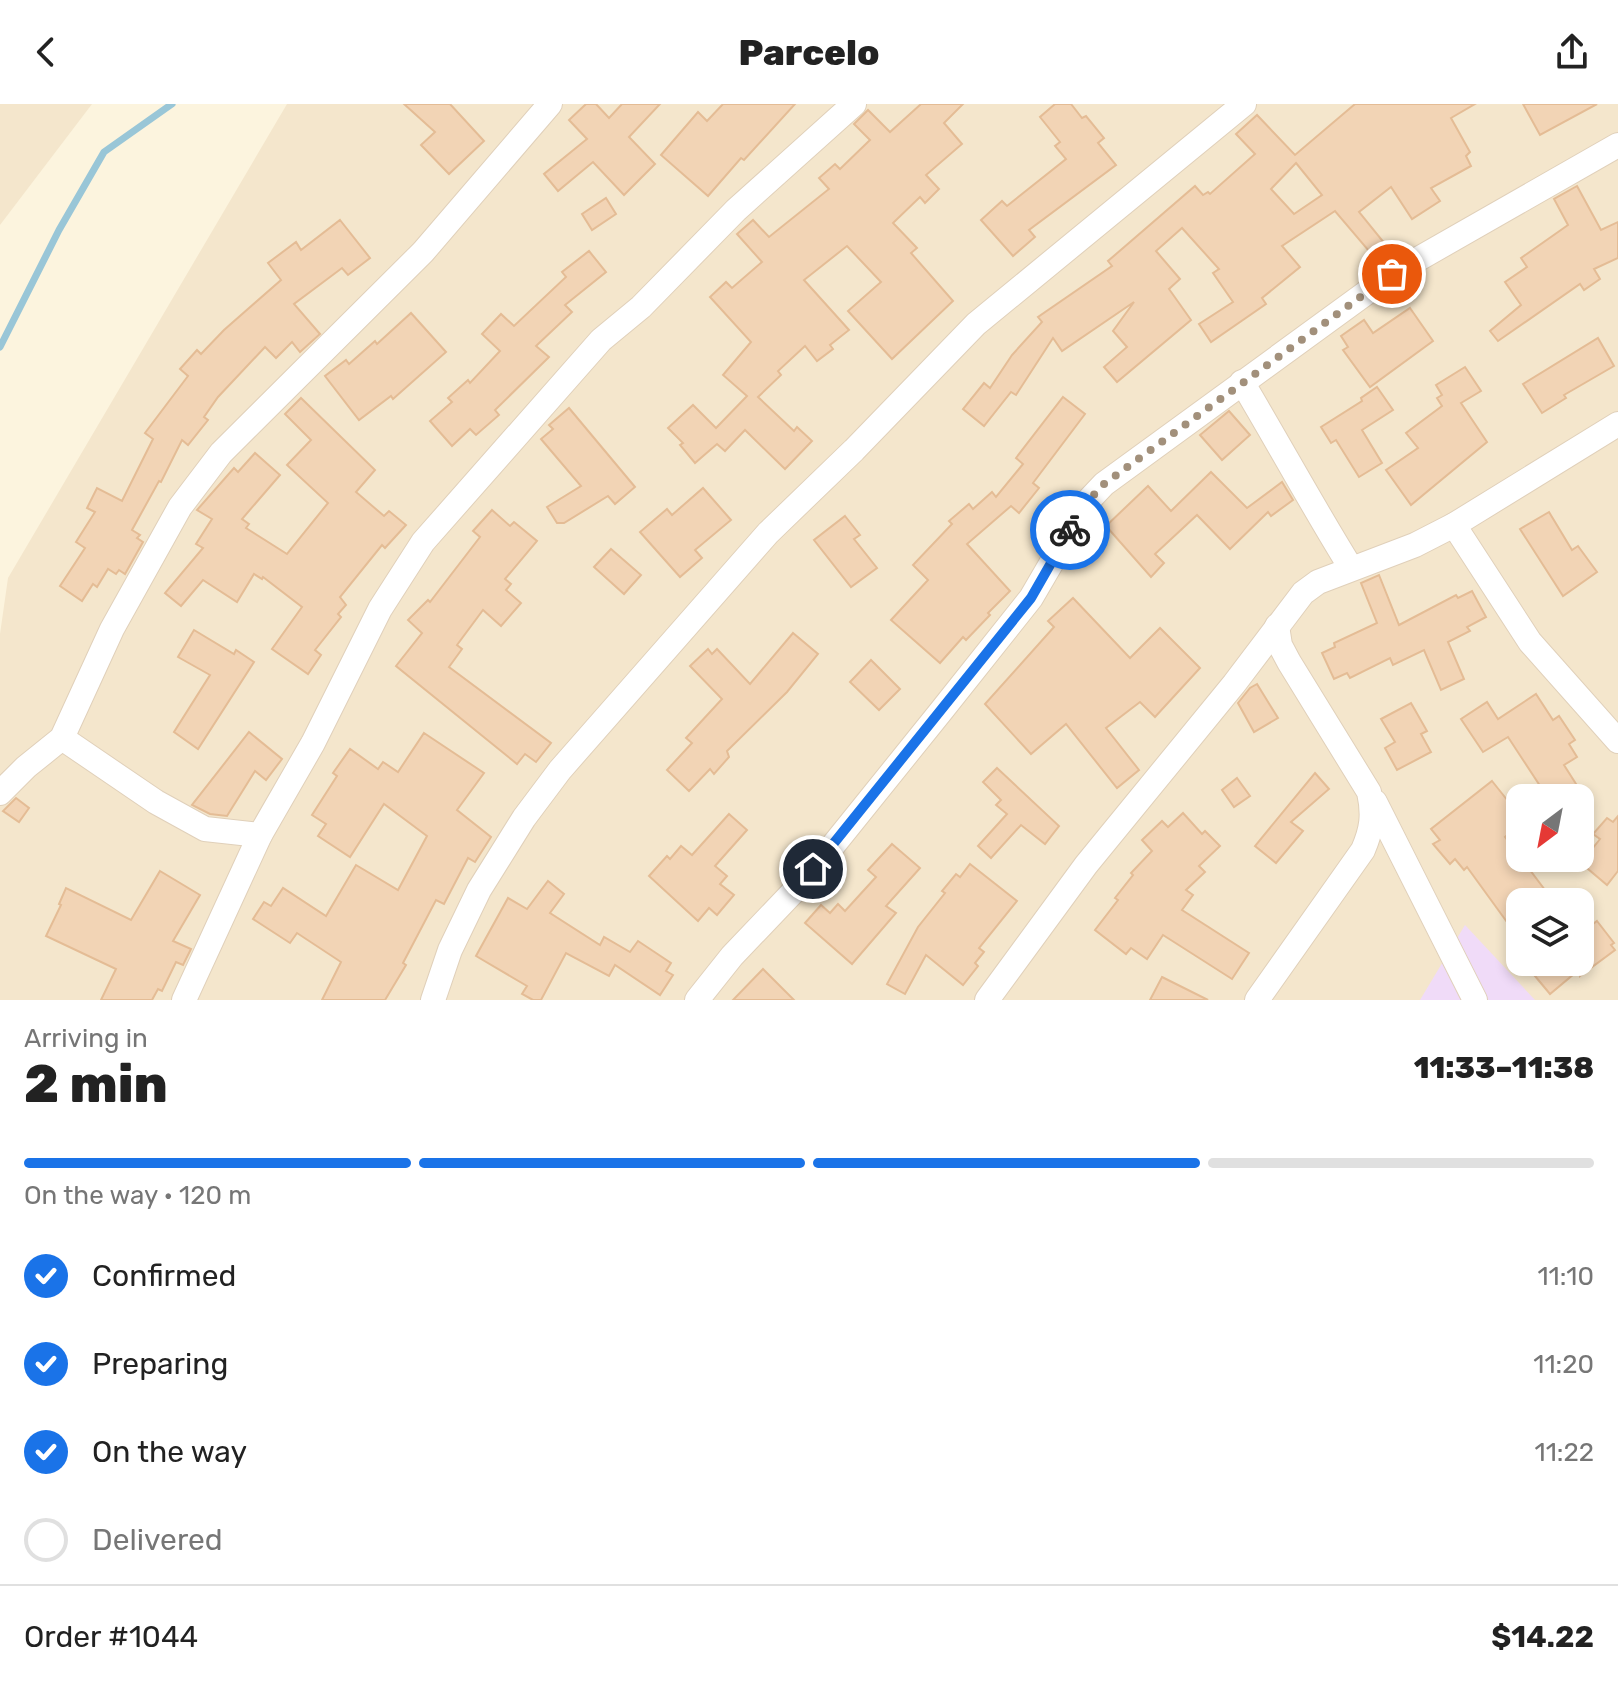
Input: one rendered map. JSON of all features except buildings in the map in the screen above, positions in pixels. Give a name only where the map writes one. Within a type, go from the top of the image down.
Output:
[{"type":"street","points":[[0,793],[62,738],[112,629],[180,507],[201,477],[221,453],[423,252],[550,104]]},
{"type":"street","points":[[184,1000],[260,835],[313,743],[380,609],[423,542],[601,340],[641,307],[736,210],[854,104]]},
{"type":"street","points":[[433,1000],[450,950],[479,890],[524,818],[560,770],[768,533],[854,450],[976,324],[1244,104]]},
{"type":"street","points":[[697,1000],[732,956],[831,848],[1031,598],[1087,502],[1104,484],[1392,274],[1618,145]]},
{"type":"street","points":[[1242,382],[1351,568]]},
{"type":"street","points":[[987,1000],[1086,865],[1234,684],[1303,593],[1318,582],[1415,545],[1454,525],[1618,424]]},
{"type":"street","points":[[1454,525],[1530,642],[1618,741]]},
{"type":"street","points":[[1277,626],[1280,645],[1369,792],[1475,1000]]},
{"type":"street","points":[[62,738],[156,802],[205,829],[260,835]]},
{"type":"street","points":[[1257,1000],[1363,850],[1371,831],[1374,812],[1369,792]]},
{"type":"shaded area","points":[[0,104],[92,104],[0,225]]},
{"type":"shaded area","points":[[287,104],[1618,104],[1618,1000],[0,1000],[0,634],[8,578]]},
{"type":"shaded area","points":[[1465,925],[1506,969],[1506,976],[1513,976],[1535,1000],[1420,1000]]},
{"type":"waterway","points":[[0,347],[59,230],[104,152],[172,104]]},
{"type":"way so far","points":[[1070,530],[1087,502],[1104,484],[1392,274]]},
{"type":"route","points":[[813,869],[1031,598],[1070,530]]}]
